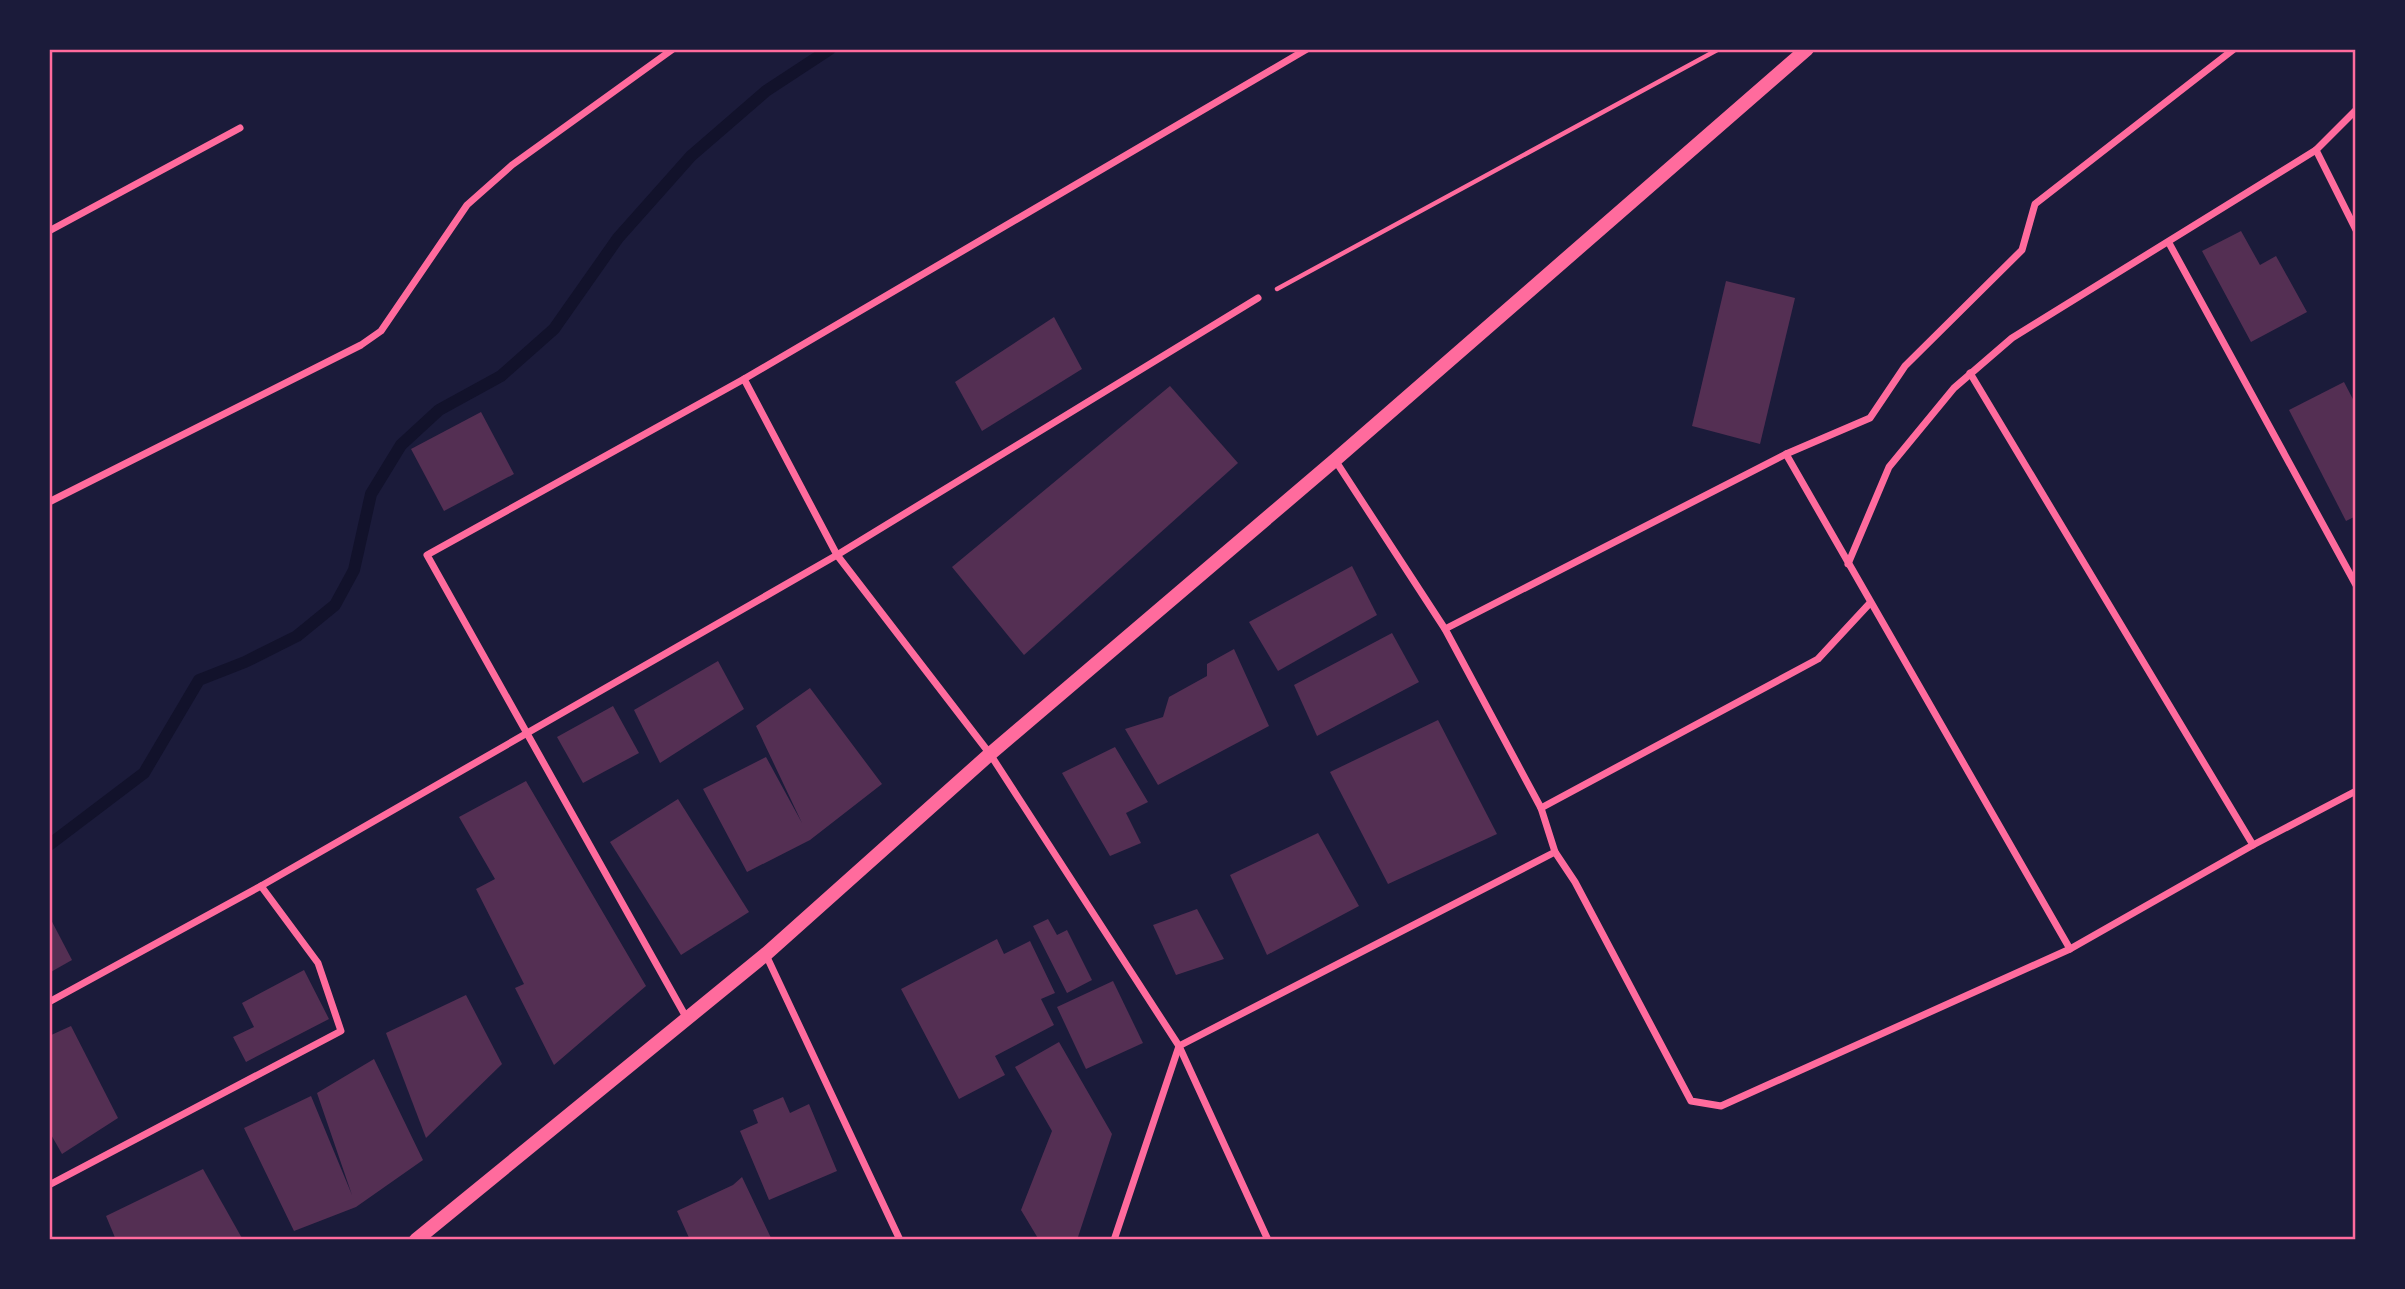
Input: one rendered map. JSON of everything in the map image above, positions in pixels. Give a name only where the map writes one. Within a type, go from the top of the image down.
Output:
[{"type":"main road","points":[[416,1240],[766,954],[990,754],[1335,460],[1807,49]]},
{"type":"street","points":[[49,502],[350,351],[381,331],[467,205],[512,165],[673,49]]},
{"type":"street","points":[[686,1017],[427,555],[744,379],[1307,49]]},
{"type":"street","points":[[1445,629],[1786,454],[1870,418],[1905,366],[2022,250],[2035,204],[2234,49]]},
{"type":"street","points":[[1848,564],[1889,467],[1970,373],[2012,338],[2316,150],[2356,110]]},
{"type":"street","points":[[49,231],[240,128]]},
{"type":"street","points":[[2316,150],[2356,230]]},
{"type":"street","points":[[2169,243],[2356,585]]},
{"type":"street","points":[[49,1002],[261,886],[837,555],[1258,298]]},
{"type":"street","points":[[1970,373],[2253,845]]},
{"type":"street","points":[[744,379],[837,555],[990,754],[1179,1045],[1268,1240]]},
{"type":"street","points":[[1786,454],[2070,949]]},
{"type":"street","points":[[1335,460],[1445,629],[1541,808],[1555,852],[1575,882],[1691,1101],[1721,1107],[2070,949],[2253,845],[2356,791]]},
{"type":"street","points":[[1541,808],[1818,659],[1870,603]]},
{"type":"street","points":[[1114,1240],[1179,1045],[1555,852]]},
{"type":"street","points":[[49,1185],[341,1031],[318,963],[261,886]]},
{"type":"street","points":[[766,954],[901,1240]]},
{"type":"path","points":[[1258,298],[1719,49]]},
{"type":"building","points":[[2241,231],[2260,265],[2276,256],[2307,312],[2251,342],[2202,251]]},
{"type":"building","points":[[1726,281],[1795,298],[1760,444],[1692,426]]},
{"type":"building","points":[[1054,317],[1082,369],[982,431],[955,382]]},
{"type":"building","points":[[2344,382],[2356,405],[2356,516],[2346,521],[2289,410]]},
{"type":"building","points":[[1170,386],[1238,463],[1024,655],[952,567]]},
{"type":"building","points":[[481,412],[514,474],[444,511],[411,449]]},
{"type":"building","points":[[1352,566],[1377,615],[1278,671],[1249,622]]},
{"type":"building","points":[[1392,633],[1419,682],[1317,736],[1294,685]]},
{"type":"building","points":[[1234,649],[1269,726],[1158,785],[1125,729],[1163,717],[1169,697],[1207,676],[1207,664]]},
{"type":"building","points":[[718,661],[744,709],[660,763],[634,710]]},
{"type":"building","points":[[810,688],[882,784],[810,840],[747,872],[703,789],[766,757],[802,823],[756,726]]},
{"type":"building","points":[[613,706],[639,753],[583,783],[557,737]]},
{"type":"building","points":[[1438,720],[1497,834],[1388,884],[1330,772]]},
{"type":"building","points":[[1115,747],[1148,802],[1126,813],[1141,843],[1110,856],[1062,773]]},
{"type":"building","points":[[526,781],[646,986],[554,1065],[515,988],[524,984],[476,889],[495,879],[459,817]]},
{"type":"building","points":[[678,799],[749,912],[681,955],[610,842]]},
{"type":"building","points":[[1318,833],[1359,906],[1267,955],[1230,875]]},
{"type":"building","points":[[1197,909],[1224,959],[1176,975],[1153,925]]},
{"type":"building","points":[[49,916],[72,960],[49,973]]},
{"type":"building","points":[[1048,919],[1057,935],[1067,930],[1092,980],[1067,993],[1033,926]]},
{"type":"building","points":[[997,939],[1004,954],[1030,941],[1055,993],[1041,999],[1054,1025],[995,1056],[1005,1075],[959,1099],[901,989]]},
{"type":"building","points":[[304,970],[329,1019],[246,1062],[233,1037],[254,1027],[242,1003]]},
{"type":"building","points":[[1113,981],[1143,1043],[1086,1069],[1057,1007]]},
{"type":"building","points":[[466,995],[502,1064],[426,1138],[386,1033]]},
{"type":"building","points":[[71,1026],[118,1118],[62,1154],[49,1131],[49,1036]]},
{"type":"building","points":[[1059,1042],[1112,1134],[1077,1240],[1039,1240],[1021,1210],[1052,1131],[1015,1067]]},
{"type":"building","points":[[374,1059],[423,1160],[356,1207],[294,1231],[244,1128],[311,1096],[352,1195],[317,1093]]},
{"type":"building","points":[[783,1097],[790,1113],[809,1104],[837,1171],[769,1200],[740,1131],[758,1123],[753,1110]]},
{"type":"building","points":[[203,1169],[243,1240],[116,1240],[106,1216]]},
{"type":"building","points":[[742,1177],[772,1240],[690,1240],[677,1211],[733,1185]]},
{"type":"waterway","points":[[49,845],[144,773],[199,680],[245,662],[297,636],[335,605],[354,570],[371,494],[401,445],[439,410],[501,376],[554,329],[618,238],[691,156],[766,91],[830,49]]}]
